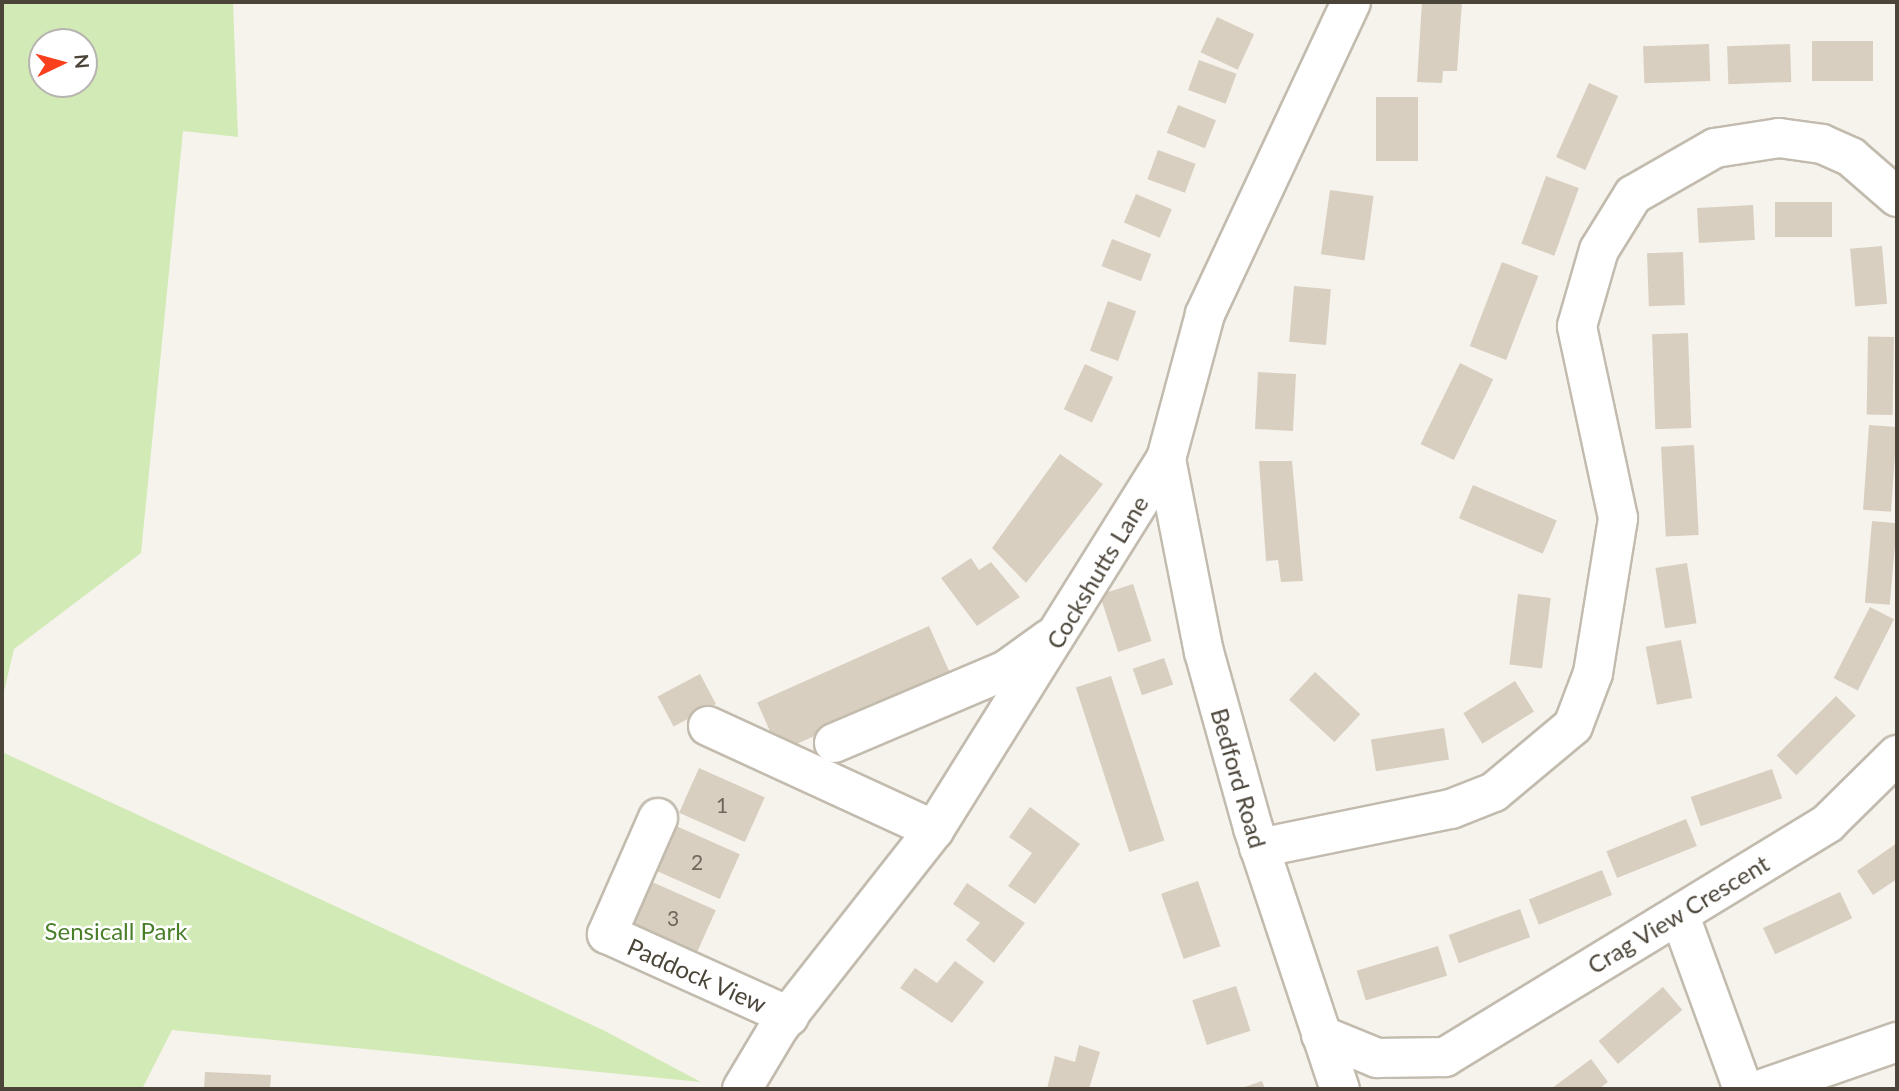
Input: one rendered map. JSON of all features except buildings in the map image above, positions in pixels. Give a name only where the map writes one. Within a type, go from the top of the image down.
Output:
[{"type":"street","name":"Cockshutts Lane","points":[[742,1089],[789,1016],[934,830],[1065,627],[1166,459],[1205,314],[1351,2]]},
{"type":"street","points":[[1259,848],[1462,804],[1494,792],[1573,726],[1593,673],[1618,518],[1577,326],[1600,250],[1633,195],[1715,148],[1779,138],[1822,144],[1851,157],[1897,197]]},
{"type":"street","name":"Bedford Road","points":[[1166,459],[1204,652],[1259,848],[1340,1089]]},
{"type":"street","points":[[834,743],[1006,670],[1065,627]]},
{"type":"street","points":[[708,726],[934,830]]},
{"type":"street","name":"Crag View Crescent","points":[[1321,1035],[1377,1058],[1438,1073],[1828,823],[1897,754]]},
{"type":"street","name":"Paddock View","points":[[658,818],[607,934],[789,1016]]},
{"type":"street","points":[[1680,916],[1743,1089]]},
{"type":"street","points":[[1762,1089],[1897,1042]]},
{"type":"green space","points":[[2,2],[233,2],[238,137],[183,131],[141,553],[14,649],[2,700]]},
{"type":"green space","name":"Sensicall Park","points":[[2,752],[603,1030],[701,1082],[172,1030],[142,1089],[2,1089]]}]
